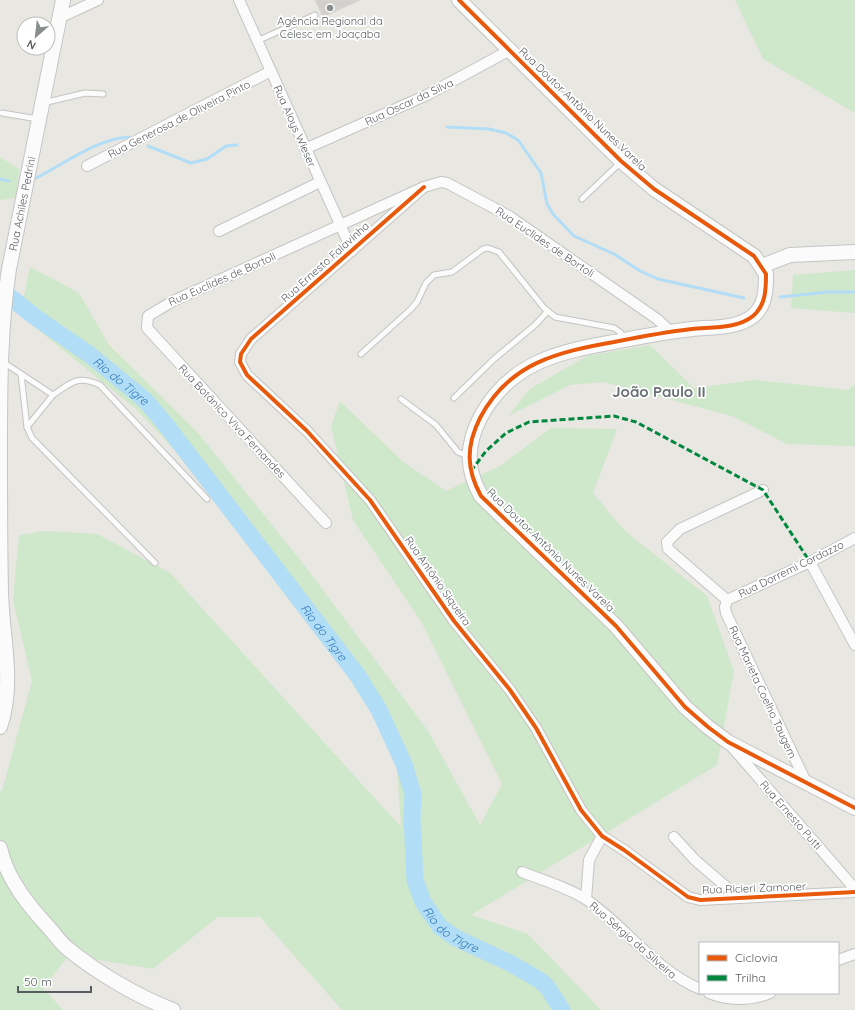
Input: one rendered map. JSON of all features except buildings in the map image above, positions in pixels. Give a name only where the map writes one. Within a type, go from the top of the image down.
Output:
[{"type":"street","name":"Rua Achiles Pedrini","points":[[0,727],[4,715],[7,691],[1,594],[0,360],[3,310],[9,269],[63,0]]},
{"type":"street","points":[[59,18],[98,0]]},
{"type":"street","name":"Rua Aloys Wieser","points":[[239,0],[352,251]]},
{"type":"street","name":"Rua Doutor Antônio Nunes Varela","points":[[459,0],[621,161],[654,189],[754,256],[766,274],[764,301],[752,316],[735,324],[671,332],[556,354],[526,368],[513,377],[490,400],[475,428],[469,457],[473,481],[481,496],[616,626],[685,707],[728,742],[855,808]]},
{"type":"street","name":"Rua Oscar da Silva","points":[[305,149],[428,95],[510,50]]},
{"type":"street","name":"Rua Generosa de Oliveira Pinto","points":[[87,166],[271,71]]},
{"type":"street","points":[[219,231],[320,182]]},
{"type":"street","name":"Rua Euclides de Bortoli","points":[[148,316],[173,301],[424,187],[441,182],[447,183],[509,216],[657,319],[671,332]]},
{"type":"street","name":"Rua Ernesto Falavinha","points":[[241,354],[251,339],[424,187]]},
{"type":"street","points":[[762,266],[790,255],[855,252]]},
{"type":"street","name":"Rua Botânico Viva Fernandes","points":[[148,316],[147,328],[326,523]]},
{"type":"street","name":"Rua Antônio Siqueira","points":[[241,354],[240,362],[247,375],[307,431],[370,500],[454,621],[510,690],[536,728],[580,810],[602,836]]},
{"type":"street","points":[[727,600],[668,549],[667,542],[680,529],[763,490]]},
{"type":"street","name":"Rua Dorremi Cordazzo","points":[[727,600],[810,562],[855,538]]},
{"type":"street","points":[[810,562],[855,645]]},
{"type":"street","name":"Rua Marieta Coelho Taugem","points":[[727,600],[725,607],[726,613],[806,782]]},
{"type":"street","name":"Rua Ernesto Putti","points":[[728,742],[855,889]]},
{"type":"street","points":[[586,900],[589,860],[602,836]]},
{"type":"street","name":"Rua Ricieri Zamoner","points":[[602,836],[624,850],[688,897],[700,900],[855,892]]},
{"type":"street","points":[[674,837],[695,860],[738,897]]},
{"type":"street","points":[[0,848],[15,886],[34,912],[66,948],[88,964],[126,987],[173,1010]]},
{"type":"street","name":"Rua Sérgio da Silveira","points":[[522,872],[586,900],[681,982],[699,989]]},
{"type":"street","points":[[839,960],[855,954]]},
{"type":"street","points":[[713,994],[736,1000],[767,994]]},
{"type":"lane","points":[[257,41],[315,15]]},
{"type":"lane","points":[[42,104],[85,93],[103,94]]},
{"type":"lane","points":[[2,113],[39,119]]},
{"type":"lane","points":[[582,199],[621,161]]},
{"type":"lane","points":[[361,354],[410,310],[426,283],[434,274],[452,272],[483,249],[488,248],[499,252],[548,311],[555,317],[614,328],[620,332],[626,340]]},
{"type":"lane","points":[[454,398],[494,359],[536,325],[548,311]]},
{"type":"lane","points":[[0,360],[53,395]]},
{"type":"lane","points":[[21,374],[27,427],[32,438],[155,563]]},
{"type":"lane","points":[[27,427],[53,395],[74,381],[87,380],[100,385],[207,499]]},
{"type":"lane","points":[[401,399],[436,425],[458,452],[469,457]]},
{"type":"green space","points":[[735,0],[855,0],[855,113],[763,59]]},
{"type":"green space","points":[[0,157],[19,169],[18,197],[0,200]]},
{"type":"green space","points":[[30,267],[79,293],[109,345],[198,433],[305,566],[428,731],[480,825],[502,784],[422,623],[353,520],[331,426],[340,401],[402,461],[446,491],[500,466],[551,428],[617,429],[593,493],[625,531],[707,596],[734,671],[717,765],[471,915],[528,934],[601,1010],[342,1010],[260,917],[218,917],[153,969],[69,955],[43,988],[63,1010],[0,1010],[0,791],[2,791],[32,681],[13,600],[19,535],[45,531],[97,534],[170,573],[401,827],[397,767],[376,718],[341,666],[212,499],[205,482],[197,470],[183,459],[137,410],[20,315]]},
{"type":"green space","points":[[855,270],[855,313],[791,308],[793,275]]},
{"type":"green space","points":[[650,345],[694,388],[754,380],[848,390],[855,384],[855,446],[787,444],[732,416],[603,382],[570,385],[508,416],[530,389],[587,356]]},
{"type":"waterway","points":[[447,127],[489,129],[506,133],[518,140],[541,173],[547,204],[553,214],[574,236],[614,254],[640,271],[658,279],[744,298]]},
{"type":"waterway","points":[[36,178],[93,147],[105,142],[129,137]]},
{"type":"waterway","points":[[148,146],[191,163],[207,159],[226,146],[237,145]]},
{"type":"waterway","points":[[0,179],[9,181]]},
{"type":"waterway","name":"Rio do Tigre","points":[[0,289],[35,317],[90,355],[145,400],[166,425],[358,676],[379,710],[404,764],[413,794],[412,818],[415,880],[423,902],[440,927],[456,938],[510,963],[541,981],[548,988],[562,1010]]},
{"type":"waterway","points":[[780,297],[828,292],[855,292]]},
{"type":"marked path","points":[[471,471],[486,451],[506,433],[529,422],[614,416],[636,422],[763,490],[810,562]]},
{"type":"cycle path","points":[[459,0],[621,161],[654,189],[754,256],[766,274],[765,291],[761,307],[747,320],[724,327],[662,333],[573,350],[536,363],[520,372],[505,384],[492,399],[475,428],[470,448],[470,467],[476,486],[481,496],[616,626],[685,707],[708,727],[728,742],[855,808]]},
{"type":"cycle path","points":[[424,187],[251,339],[241,354],[240,362],[247,375],[307,431],[370,500],[454,621],[510,690],[536,728],[581,810],[602,836],[624,850],[688,897],[700,900],[855,892]]},
{"type":"place","name":"Agência Regional da Celesc em Joaçaba","points":[[330,8]]},
{"type":"district","name":"João Paulo II","points":[[659,391]]}]
